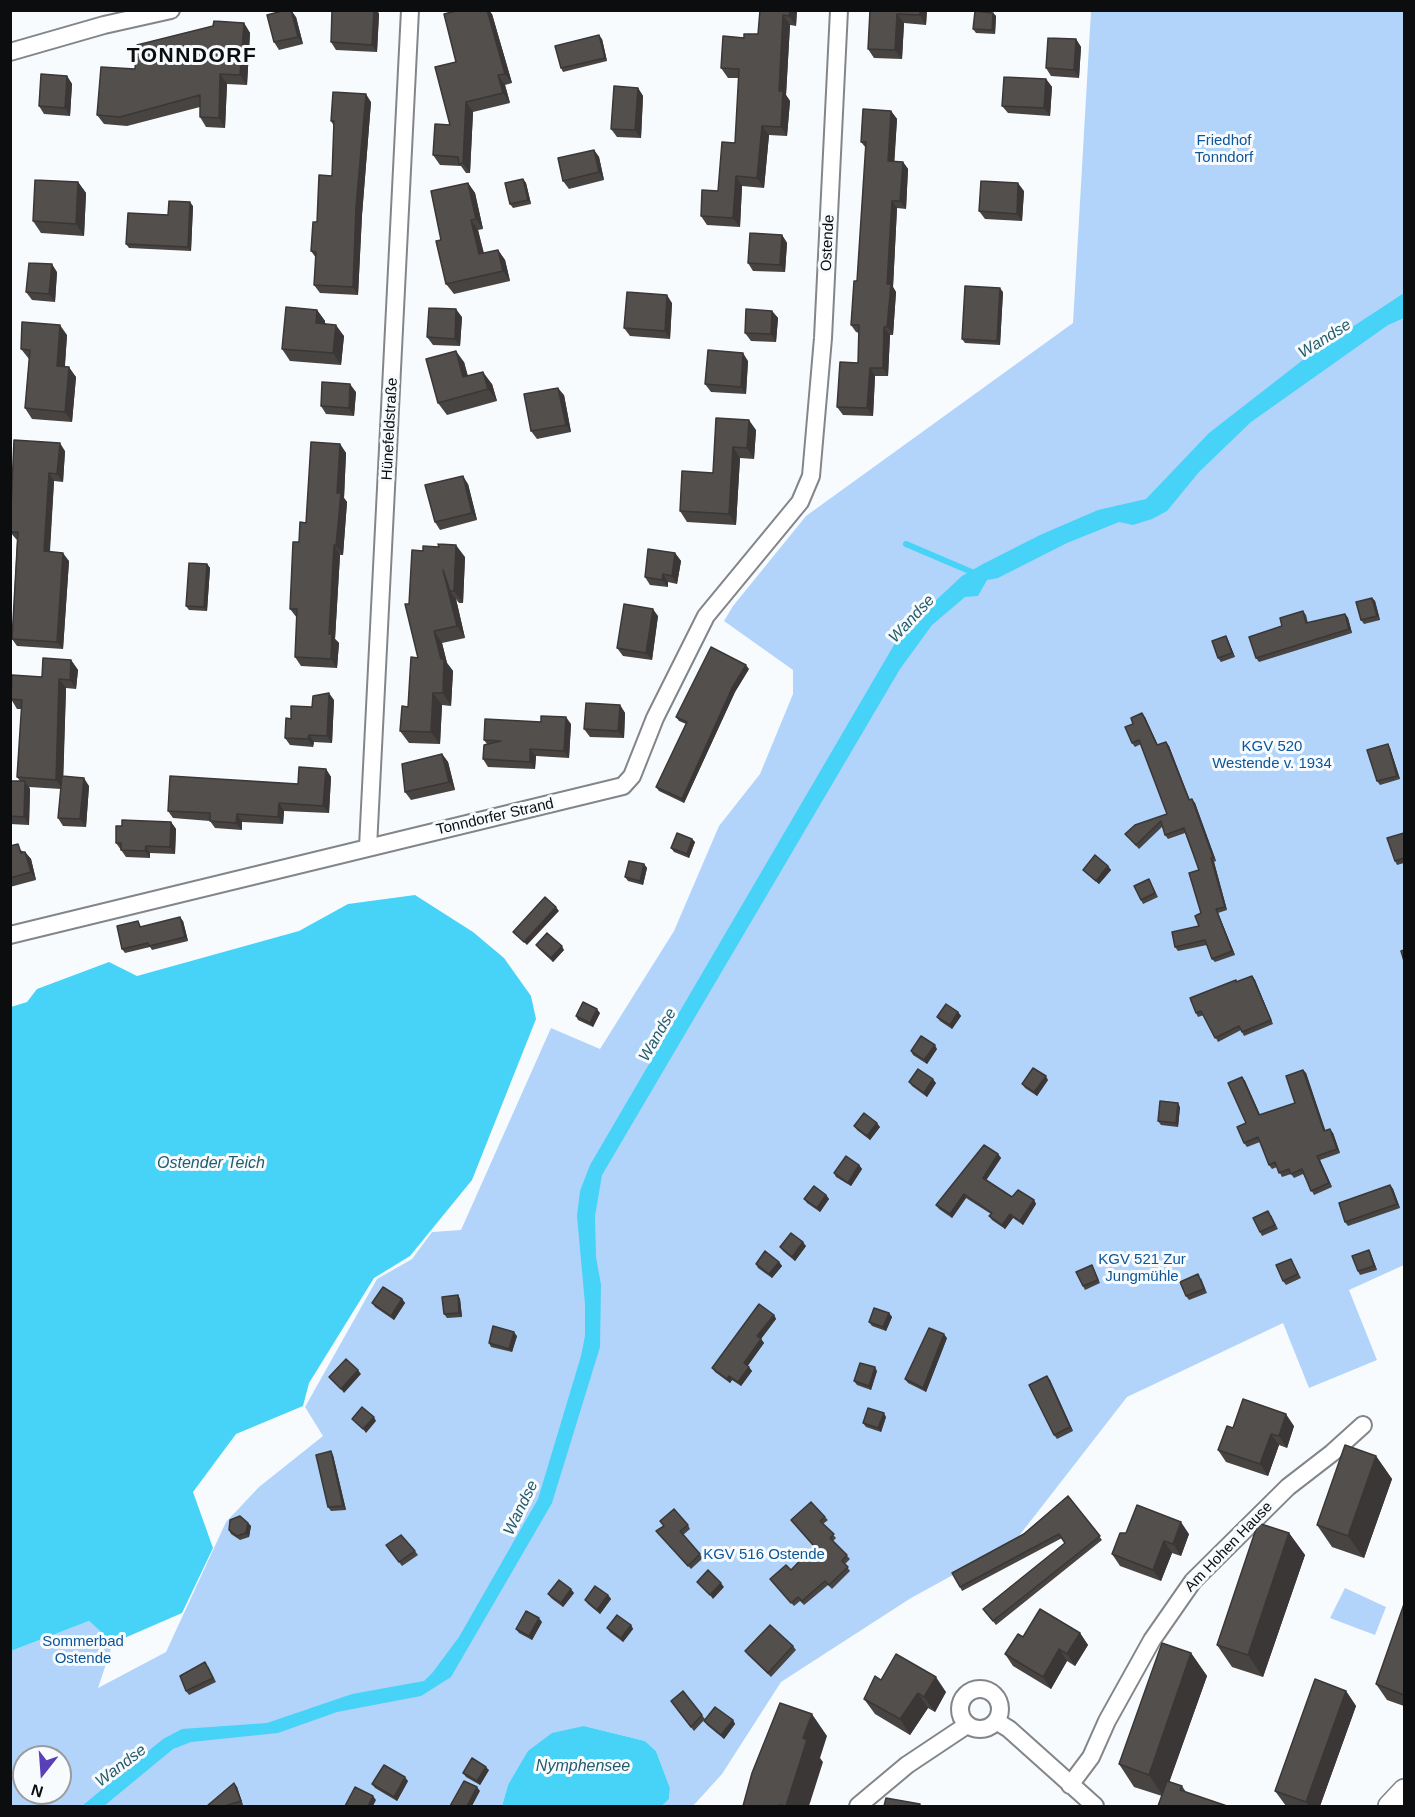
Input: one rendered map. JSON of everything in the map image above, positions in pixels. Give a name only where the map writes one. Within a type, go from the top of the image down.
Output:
[{"type":"street","points":[[10,52],[104,25],[171,10]]},
{"type":"street","name":"Hünefeldstraße","points":[[368,847],[411,10]]},
{"type":"street","name":"Ostende","points":[[811,476],[823,338],[839,10]]},
{"type":"street","name":"Tonndorfer Strand","points":[[10,935],[623,786],[632,776],[655,718],[706,616],[800,502],[811,476]]},
{"type":"street","name":"Am Hohen Hause","points":[[1070,1785],[1091,1756],[1107,1721],[1152,1640],[1193,1581],[1288,1487],[1363,1425]]},
{"type":"street","points":[[980,1688],[992,1692],[999,1703],[996,1721],[980,1729],[967,1725],[960,1714],[960,1702],[968,1692],[980,1688]]},
{"type":"street","points":[[996,1721],[1009,1729],[1095,1806]]},
{"type":"street","points":[[858,1806],[907,1765],[967,1725]]},
{"type":"street","points":[[1389,1806],[1404,1790]]},
{"type":"green space","points":[[1091,11],[1404,11],[1404,1265],[1349,1290],[1377,1360],[1309,1388],[1283,1323],[1127,1397],[1015,1541],[911,1598],[781,1682],[722,1774],[693,1806],[662,1806],[669,1799],[670,1788],[656,1751],[645,1741],[584,1726],[508,1785],[502,1806],[11,1806],[11,1651],[89,1621],[113,1643],[98,1688],[166,1652],[226,1522],[259,1487],[323,1436],[305,1407],[377,1279],[412,1259],[432,1232],[461,1230],[551,1028],[600,1049],[674,931],[719,826],[760,774],[793,694],[793,670],[724,621],[733,606],[806,516],[1073,323]]},
{"type":"green space","points":[[1345,1588],[1386,1607],[1375,1635],[1330,1618]]},
{"type":"water","points":[[1404,293],[1404,318],[1388,325],[1251,422],[1199,472],[1167,511],[1133,525],[1119,522],[1067,543],[998,578],[987,580],[978,596],[965,597],[932,625],[900,669],[602,1175],[595,1216],[596,1257],[601,1285],[600,1347],[552,1503],[451,1677],[421,1696],[337,1712],[278,1733],[191,1742],[173,1749],[104,1806],[82,1806],[163,1739],[182,1729],[267,1723],[352,1694],[424,1681],[433,1672],[459,1637],[538,1499],[585,1336],[585,1304],[577,1216],[580,1191],[590,1165],[901,633],[962,576],[983,564],[1040,535],[1098,510],[1146,499],[1209,433],[1308,356]]},
{"type":"water","name":"Ostender Teich","points":[[415,895],[473,932],[504,958],[531,996],[536,1019],[472,1180],[410,1256],[374,1278],[309,1383],[303,1406],[236,1434],[193,1492],[213,1548],[182,1613],[113,1643],[89,1621],[11,1651],[11,1007],[27,1002],[37,989],[109,962],[137,976],[299,931],[348,904]]},
{"type":"water","name":"Nymphensee","points":[[584,1726],[645,1741],[656,1751],[670,1788],[669,1799],[662,1806],[502,1806],[508,1785],[528,1751],[552,1733]]},
{"type":"building","points":[[291,10],[298,37],[274,42],[267,15]]},
{"type":"building","points":[[332,10],[374,10],[372,45],[331,42]]},
{"type":"building","points":[[460,10],[487,10],[505,74],[498,75],[503,93],[466,102],[463,163],[459,164],[458,157],[433,155],[435,124],[450,125],[435,67],[456,62],[444,14]]},
{"type":"building","points":[[760,10],[790,10],[789,16],[783,15],[779,91],[783,91],[781,127],[762,126],[757,178],[736,176],[733,218],[701,216],[702,190],[718,191],[722,142],[735,143],[739,69],[721,68],[723,36],[744,38],[744,34],[758,34]]},
{"type":"building","points":[[870,10],[920,10],[920,15],[897,14],[895,50],[868,49]]},
{"type":"building","points":[[975,11],[993,13],[992,30],[973,29]]},
{"type":"building","points":[[214,21],[244,23],[240,75],[220,74],[219,118],[200,117],[200,95],[120,117],[97,115],[101,67],[135,69],[137,45],[213,26]]},
{"type":"building","points":[[599,35],[605,58],[561,68],[555,46]]},
{"type":"building","points":[[1048,38],[1076,39],[1074,70],[1046,68]]},
{"type":"building","points":[[41,74],[67,76],[65,108],[39,106]]},
{"type":"building","points":[[1004,77],[1046,79],[1044,108],[1002,106]]},
{"type":"building","points":[[614,86],[638,88],[635,130],[611,129]]},
{"type":"building","points":[[333,92],[366,94],[356,207],[353,287],[314,285],[316,252],[311,251],[313,222],[317,222],[319,175],[332,176]]},
{"type":"building","points":[[863,109],[891,111],[888,161],[903,162],[900,201],[892,201],[887,284],[891,284],[887,327],[884,327],[883,368],[870,368],[867,408],[837,407],[840,362],[858,363],[859,325],[851,325],[854,281],[857,281],[866,142],[861,142]]},
{"type":"building","points":[[594,150],[599,172],[563,181],[558,158]]},
{"type":"building","points":[[523,179],[528,200],[510,204],[505,183]]},
{"type":"building","points":[[35,180],[78,182],[76,224],[33,221]]},
{"type":"building","points":[[981,181],[1018,183],[1017,214],[979,211]]},
{"type":"building","points":[[468,183],[476,219],[471,220],[479,254],[498,250],[503,271],[446,284],[436,241],[441,240],[431,191]]},
{"type":"building","points":[[169,201],[190,202],[188,247],[126,244],[128,213],[168,215]]},
{"type":"building","points":[[750,233],[782,235],[780,265],[748,263]]},
{"type":"building","points":[[29,263],[52,264],[49,294],[26,292]]},
{"type":"building","points":[[965,286],[1000,288],[997,341],[962,339]]},
{"type":"building","points":[[627,292],[667,295],[665,331],[624,328]]},
{"type":"building","points":[[286,307],[317,310],[316,323],[336,325],[333,353],[282,349]]},
{"type":"building","points":[[429,308],[456,309],[455,339],[427,337]]},
{"type":"building","points":[[746,309],[772,311],[771,334],[745,333]]},
{"type":"building","points":[[22,322],[60,325],[57,366],[69,367],[65,412],[25,408],[30,350],[21,349]]},
{"type":"building","points":[[708,350],[743,353],[741,387],[705,384]]},
{"type":"building","points":[[456,351],[463,377],[483,372],[488,389],[438,403],[426,359]]},
{"type":"building","points":[[322,382],[350,384],[349,408],[321,406]]},
{"type":"building","points":[[558,388],[566,425],[531,431],[524,394]]},
{"type":"building","points":[[716,418],[749,420],[747,448],[733,447],[729,514],[680,511],[682,471],[713,473]]},
{"type":"building","points":[[14,440],[60,443],[57,474],[49,473],[44,551],[63,553],[57,642],[12,639],[18,532],[10,532]]},
{"type":"building","points":[[311,442],[340,444],[337,493],[341,493],[336,546],[334,545],[329,634],[332,634],[331,659],[295,657],[297,609],[290,609],[293,542],[299,542],[300,522],[306,523]]},
{"type":"building","points":[[463,476],[472,513],[435,522],[425,485]]},
{"type":"building","points":[[438,544],[456,545],[454,591],[450,591],[443,570],[457,626],[434,631],[441,659],[444,659],[443,693],[433,693],[431,732],[400,731],[402,706],[408,707],[411,657],[418,658],[405,604],[409,604],[412,550],[423,551],[423,546],[439,547]]},
{"type":"building","points":[[648,549],[675,553],[672,576],[663,574],[662,580],[645,577]]},
{"type":"building","points":[[189,563],[207,564],[204,607],[186,606]]},
{"type":"building","points":[[1372,598],[1377,616],[1361,620],[1356,602]]},
{"type":"building","points":[[624,604],[653,609],[646,653],[617,648]]},
{"type":"building","points":[[1303,611],[1306,623],[1345,614],[1349,629],[1256,658],[1249,637],[1282,626],[1280,618]]},
{"type":"building","points":[[1226,636],[1232,653],[1218,658],[1212,641]]},
{"type":"building","points":[[711,647],[746,665],[732,688],[682,799],[656,787],[687,722],[676,717]]},
{"type":"building","points":[[43,658],[71,660],[70,680],[59,679],[56,780],[17,777],[22,700],[11,699],[12,675],[42,677]]},
{"type":"building","points":[[329,693],[327,736],[309,735],[308,739],[285,738],[286,718],[291,719],[291,706],[312,707],[313,696]]},
{"type":"building","points":[[586,703],[620,705],[618,731],[584,729]]},
{"type":"building","points":[[1142,713],[1157,745],[1166,742],[1189,800],[1192,799],[1213,857],[1211,858],[1225,907],[1216,909],[1232,951],[1212,959],[1205,940],[1175,947],[1172,932],[1199,926],[1195,916],[1201,913],[1189,873],[1199,870],[1184,828],[1165,835],[1161,821],[1136,845],[1125,834],[1135,825],[1167,814],[1139,740],[1132,743],[1125,727],[1133,724],[1131,718]]},
{"type":"building","points":[[541,716],[566,717],[564,751],[530,749],[530,762],[483,759],[484,745],[501,741],[484,740],[485,719],[541,722]]},
{"type":"building","points":[[1388,744],[1397,776],[1377,781],[1367,750]]},
{"type":"building","points":[[442,754],[449,782],[405,792],[402,764]]},
{"type":"building","points":[[299,767],[326,769],[323,806],[279,803],[278,817],[237,814],[236,823],[210,821],[210,813],[168,811],[170,776],[298,784]]},
{"type":"building","points":[[62,776],[84,778],[80,819],[58,818]]},
{"type":"building","points":[[10,781],[25,781],[24,817],[10,816]]},
{"type":"building","points":[[122,820],[171,822],[170,847],[146,846],[145,851],[121,850],[121,843],[116,843],[116,826],[122,826]]},
{"type":"building","points":[[677,833],[692,839],[687,854],[671,848]]},
{"type":"building","points":[[1404,833],[1404,858],[1395,861],[1387,838]]},
{"type":"building","points":[[18,844],[21,853],[25,852],[31,872],[10,878],[10,846]]},
{"type":"building","points":[[1095,855],[1108,866],[1096,881],[1083,870]]},
{"type":"building","points":[[629,861],[644,864],[640,881],[625,877]]},
{"type":"building","points":[[1149,879],[1155,893],[1141,900],[1134,886]]},
{"type":"building","points":[[545,897],[556,907],[524,942],[513,932]]},
{"type":"building","points":[[180,917],[185,937],[149,946],[148,943],[122,949],[117,926],[138,921],[140,927]]},
{"type":"building","points":[[547,933],[562,946],[551,958],[536,945]]},
{"type":"building","points":[[1252,976],[1271,1020],[1242,1032],[1239,1026],[1215,1038],[1201,1011],[1196,1013],[1190,998]]},
{"type":"building","points":[[583,1002],[597,1009],[590,1023],[576,1016]]},
{"type":"building","points":[[946,1004],[958,1012],[950,1025],[937,1017]]},
{"type":"building","points":[[921,1036],[935,1045],[924,1060],[911,1051]]},
{"type":"building","points":[[1033,1068],[1046,1076],[1034,1092],[1022,1084]]},
{"type":"building","points":[[918,1069],[933,1079],[924,1093],[909,1082]]},
{"type":"building","points":[[1303,1070],[1324,1131],[1330,1129],[1337,1149],[1317,1156],[1329,1183],[1311,1191],[1302,1169],[1291,1174],[1289,1169],[1279,1173],[1275,1162],[1269,1165],[1258,1137],[1244,1143],[1237,1127],[1246,1123],[1228,1083],[1242,1077],[1259,1115],[1295,1103],[1286,1076]]},
{"type":"building","points":[[1160,1101],[1178,1103],[1176,1123],[1158,1121]]},
{"type":"building","points":[[864,1113],[877,1123],[867,1136],[854,1126]]},
{"type":"building","points":[[984,1145],[998,1154],[983,1178],[1012,1197],[1018,1190],[1034,1200],[1020,1221],[1010,1214],[1002,1225],[989,1216],[992,1213],[964,1194],[950,1214],[936,1205]]},
{"type":"building","points":[[846,1156],[859,1165],[848,1183],[834,1173]]},
{"type":"building","points":[[1390,1185],[1397,1204],[1345,1222],[1339,1203]]},
{"type":"building","points":[[814,1186],[826,1195],[817,1208],[804,1199]]},
{"type":"building","points":[[1268,1211],[1275,1225],[1260,1232],[1253,1218]]},
{"type":"building","points":[[791,1233],[803,1242],[792,1257],[780,1247]]},
{"type":"building","points":[[1369,1250],[1374,1266],[1358,1271],[1352,1256]]},
{"type":"building","points":[[765,1251],[779,1262],[769,1274],[756,1264]]},
{"type":"building","points":[[1291,1259],[1298,1274],[1283,1281],[1276,1265]]},
{"type":"building","points":[[1092,1265],[1098,1280],[1083,1286],[1076,1272]]},
{"type":"building","points":[[1198,1274],[1204,1289],[1186,1296],[1180,1282]]},
{"type":"building","points":[[383,1287],[402,1299],[391,1316],[372,1303]]},
{"type":"building","points":[[458,1295],[459,1313],[444,1314],[442,1297]]},
{"type":"building","points":[[759,1304],[774,1315],[757,1336],[761,1339],[744,1363],[749,1367],[738,1382],[729,1376],[727,1379],[712,1368]]},
{"type":"building","points":[[874,1308],[889,1313],[883,1327],[869,1322]]},
{"type":"building","points":[[493,1326],[514,1332],[509,1349],[489,1343]]},
{"type":"building","points":[[929,1328],[944,1334],[923,1388],[905,1379]]},
{"type":"building","points":[[346,1359],[358,1370],[341,1389],[329,1377]]},
{"type":"building","points":[[860,1363],[875,1367],[869,1386],[854,1381]]},
{"type":"building","points":[[1047,1376],[1070,1427],[1054,1435],[1029,1385]]},
{"type":"building","points":[[1243,1399],[1286,1414],[1279,1436],[1271,1434],[1260,1464],[1218,1450],[1227,1426],[1233,1428]]},
{"type":"building","points":[[362,1407],[374,1417],[363,1429],[352,1419]]},
{"type":"building","points":[[868,1408],[884,1413],[878,1428],[863,1423]]},
{"type":"building","points":[[1345,1445],[1376,1456],[1348,1536],[1317,1525]]},
{"type":"building","points":[[331,1451],[343,1506],[328,1507],[316,1455]]},
{"type":"building","points":[[1068,1496],[1100,1536],[993,1621],[983,1609],[1065,1543],[1059,1534],[960,1587],[952,1573],[1024,1534]]},
{"type":"building","points":[[811,1502],[825,1517],[820,1521],[834,1534],[830,1538],[847,1555],[842,1561],[848,1567],[829,1585],[825,1581],[802,1601],[798,1597],[791,1603],[770,1579],[786,1565],[791,1570],[814,1546],[791,1520]]},
{"type":"building","points":[[1137,1505],[1181,1522],[1173,1544],[1164,1541],[1153,1570],[1112,1554],[1120,1533],[1126,1533]]},
{"type":"building","points":[[674,1509],[688,1525],[680,1531],[700,1554],[688,1566],[656,1531],[664,1526],[660,1521]]},
{"type":"building","points":[[240,1516],[248,1523],[246,1533],[237,1536],[229,1530],[230,1520]]},
{"type":"building","points":[[1258,1523],[1289,1533],[1248,1655],[1217,1645]]},
{"type":"building","points":[[401,1535],[415,1551],[399,1562],[386,1545]]},
{"type":"building","points":[[708,1570],[721,1583],[710,1595],[697,1582]]},
{"type":"building","points":[[559,1580],[571,1589],[561,1603],[548,1594]]},
{"type":"building","points":[[595,1586],[608,1595],[597,1610],[585,1600]]},
{"type":"building","points":[[1404,1604],[1404,1695],[1376,1684]]},
{"type":"building","points":[[1040,1609],[1080,1633],[1067,1654],[1059,1649],[1043,1677],[1005,1654],[1018,1634],[1023,1637]]},
{"type":"building","points":[[526,1611],[539,1618],[529,1636],[516,1629]]},
{"type":"building","points":[[617,1615],[631,1625],[621,1638],[607,1628]]},
{"type":"building","points":[[770,1625],[793,1646],[768,1673],[745,1651]]},
{"type":"building","points":[[1162,1643],[1191,1653],[1149,1775],[1119,1764]]},
{"type":"building","points":[[896,1654],[936,1677],[924,1697],[918,1693],[900,1719],[864,1699],[875,1676],[881,1680]]},
{"type":"building","points":[[205,1662],[213,1678],[186,1691],[180,1676]]},
{"type":"building","points":[[1315,1679],[1346,1691],[1306,1802],[1275,1791]]},
{"type":"building","points":[[683,1691],[702,1715],[691,1727],[671,1701]]},
{"type":"building","points":[[780,1703],[812,1714],[803,1738],[807,1740],[786,1806],[743,1806],[752,1773]]},
{"type":"building","points":[[715,1707],[733,1720],[721,1735],[704,1721]]},
{"type":"building","points":[[472,1758],[486,1767],[477,1781],[463,1773]]},
{"type":"building","points":[[384,1765],[405,1777],[394,1797],[372,1784]]},
{"type":"building","points":[[464,1781],[477,1787],[467,1806],[450,1806]]},
{"type":"building","points":[[1167,1781],[1182,1786],[1180,1790],[1227,1806],[1158,1806]]},
{"type":"building","points":[[234,1783],[241,1801],[225,1806],[207,1806]]},
{"type":"building","points":[[355,1787],[373,1796],[368,1806],[345,1806]]},
{"type":"building","points":[[886,1798],[920,1804],[920,1806],[884,1806]]},
{"type":"waterway","points":[[906,544],[974,573]]},
{"type":"district","name":"TONNDORF","points":[[192,56]]},
{"type":"park label","name":"Friedhof Tonndorf","points":[[1224,150]]},
{"type":"park label","name":"KGV 520 Westende v. 1934","points":[[1272,756]]},
{"type":"park label","name":"KGV 521 Zur Jungmühle","points":[[1142,1268]]},
{"type":"park label","name":"KGV 516 Ostende","points":[[764,1555]]},
{"type":"park label","name":"Sommerbad Ostende","points":[[83,1650]]},
{"type":"water label","name":"Wandse","points":[[1325,339]]},
{"type":"water label","name":"Wandse","points":[[912,619]]},
{"type":"water label","name":"Wandse","points":[[658,1035]]},
{"type":"water label","name":"Wandse","points":[[521,1508]]},
{"type":"water label","name":"Wandse","points":[[121,1766]]}]
